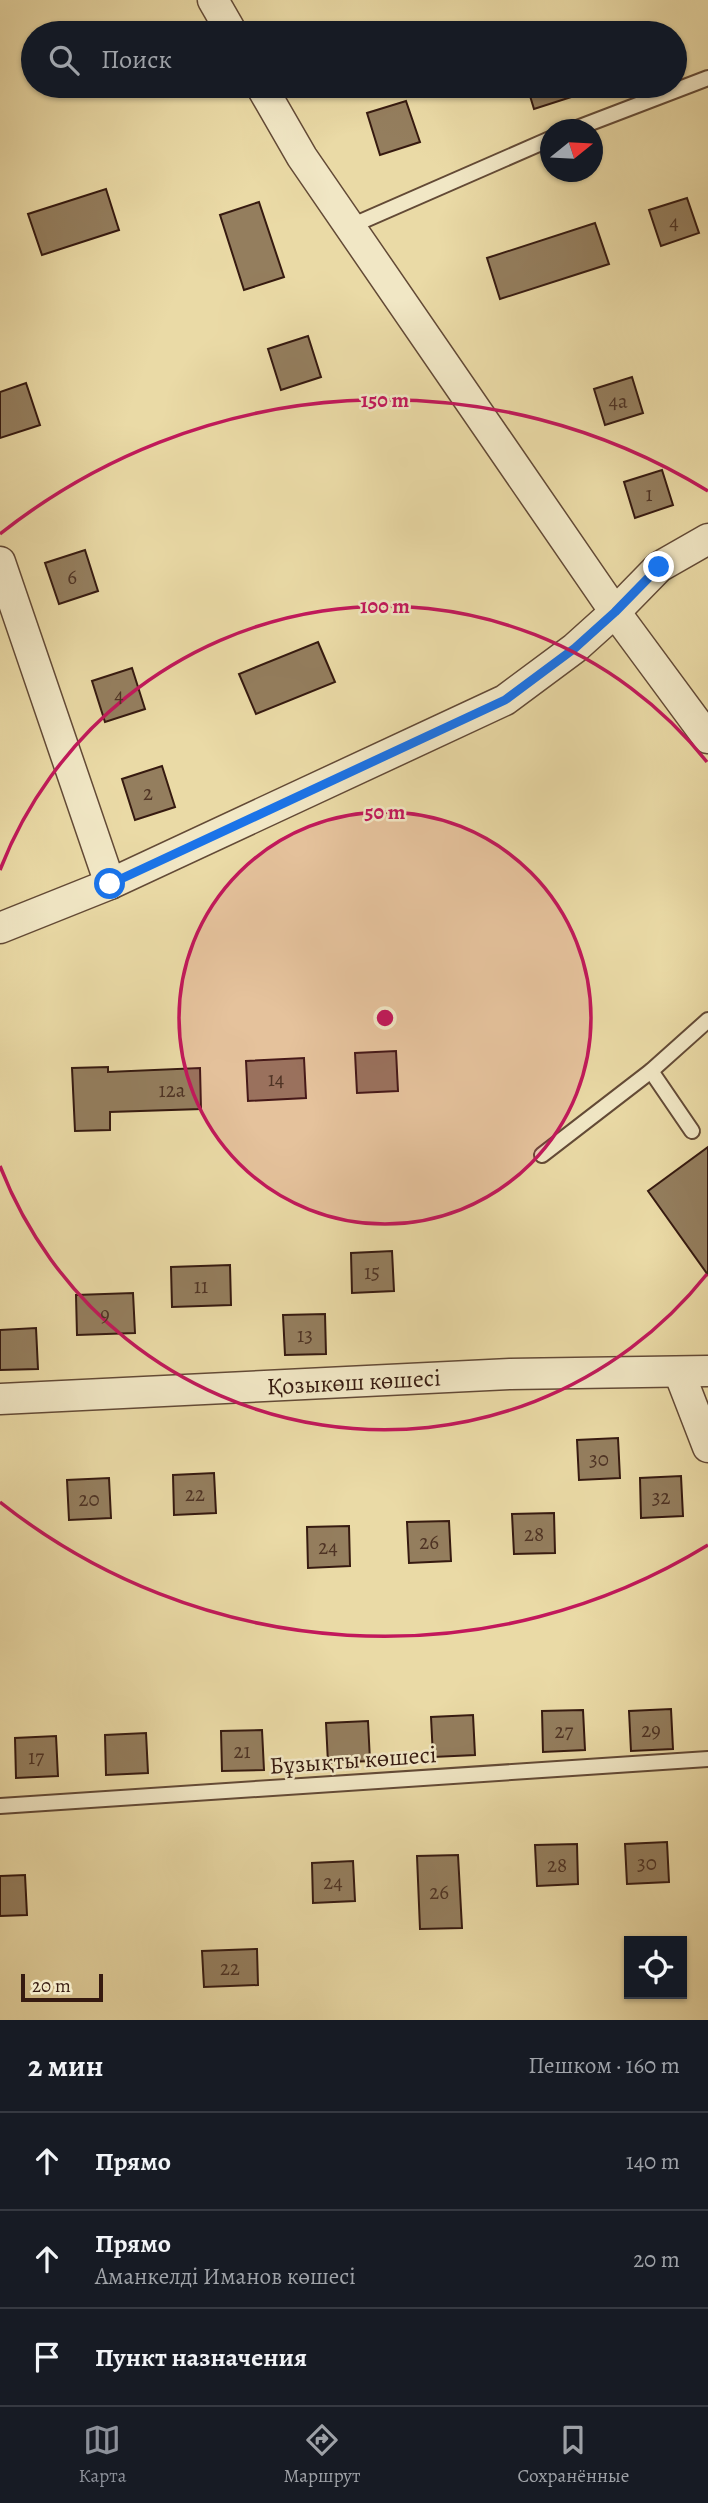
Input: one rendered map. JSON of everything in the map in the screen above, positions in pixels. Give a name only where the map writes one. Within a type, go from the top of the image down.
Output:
[{"type":"street","points":[[213,0],[225,21]]},
{"type":"street","points":[[268,98],[302,157],[615,612],[708,738]]},
{"type":"street","points":[[0,928],[110,884],[505,700],[575,648],[659,567],[708,539]]},
{"type":"street","points":[[0,562],[110,884]]},
{"type":"street","name":"Қозыкөш көшесі","points":[[0,1399],[496,1375],[708,1371]]},
{"type":"street","points":[[679,1372],[708,1447]]},
{"type":"lane","points":[[687,86],[708,78]]},
{"type":"lane","points":[[601,119],[656,98]]},
{"type":"lane","points":[[351,226],[540,144]]},
{"type":"lane","points":[[542,1155],[651,1071],[708,1020]]},
{"type":"lane","points":[[651,1071],[692,1131]]},
{"type":"lane","name":"Бұзықты көшесі","points":[[0,1806],[708,1759]]},
{"type":"building","points":[[531,98],[568,98],[534,109]]},
{"type":"building","points":[[406,101],[420,142],[380,155],[367,113]]},
{"type":"building","points":[[106,189],[119,230],[42,255],[28,214]]},
{"type":"building","points":[[687,198],[699,233],[661,246],[649,210]]},
{"type":"building","points":[[259,202],[284,277],[244,290],[220,215]]},
{"type":"building","points":[[595,223],[609,264],[500,299],[487,258]]},
{"type":"building","points":[[308,336],[321,377],[281,390],[268,349]]},
{"type":"building","points":[[632,377],[643,413],[605,425],[594,389]]},
{"type":"building","points":[[26,383],[40,425],[0,438],[0,392]]},
{"type":"building","points":[[662,470],[673,505],[635,518],[624,482]]},
{"type":"building","points":[[85,550],[98,591],[59,604],[45,563]]},
{"type":"building","points":[[318,642],[335,682],[256,714],[239,674]]},
{"type":"building","points":[[132,668],[145,709],[105,722],[92,681]]},
{"type":"building","points":[[162,766],[175,807],[135,820],[122,779]]},
{"type":"building","points":[[396,1051],[398,1091],[357,1093],[355,1053]]},
{"type":"building","points":[[304,1058],[306,1098],[248,1101],[246,1061]]},
{"type":"building","points":[[108,1067],[108,1072],[200,1068],[201,1109],[110,1112],[110,1130],[75,1131],[72,1068]]},
{"type":"building","points":[[708,1147],[708,1275],[648,1191]]},
{"type":"building","points":[[392,1251],[394,1291],[352,1293],[351,1253]]},
{"type":"building","points":[[230,1265],[231,1305],[172,1307],[171,1267]]},
{"type":"building","points":[[133,1293],[135,1333],[77,1335],[76,1295]]},
{"type":"building","points":[[325,1314],[326,1354],[285,1355],[283,1315]]},
{"type":"building","points":[[36,1328],[38,1369],[0,1370],[0,1330]]},
{"type":"building","points":[[618,1438],[620,1478],[579,1480],[577,1440]]},
{"type":"building","points":[[214,1473],[216,1513],[174,1515],[173,1475]]},
{"type":"building","points":[[681,1476],[683,1516],[641,1518],[640,1478]]},
{"type":"building","points":[[109,1478],[111,1518],[69,1520],[67,1480]]},
{"type":"building","points":[[554,1513],[555,1553],[514,1554],[512,1514]]},
{"type":"building","points":[[449,1521],[451,1561],[409,1563],[407,1522]]},
{"type":"building","points":[[349,1526],[350,1566],[308,1568],[307,1527]]},
{"type":"building","points":[[671,1709],[673,1749],[631,1751],[629,1711]]},
{"type":"building","points":[[583,1710],[585,1750],[543,1752],[542,1711]]},
{"type":"building","points":[[473,1715],[475,1755],[433,1757],[431,1717]]},
{"type":"building","points":[[368,1721],[370,1761],[328,1763],[326,1723]]},
{"type":"building","points":[[262,1730],[264,1770],[222,1771],[221,1731]]},
{"type":"building","points":[[146,1733],[148,1773],[106,1775],[105,1735]]},
{"type":"building","points":[[56,1736],[58,1776],[16,1778],[15,1738]]},
{"type":"building","points":[[667,1842],[669,1882],[627,1884],[625,1844]]},
{"type":"building","points":[[577,1844],[578,1884],[537,1886],[535,1845]]},
{"type":"building","points":[[458,1855],[462,1928],[420,1929],[417,1856]]},
{"type":"building","points":[[353,1861],[355,1901],[313,1903],[312,1863]]},
{"type":"building","points":[[25,1875],[27,1915],[0,1916],[0,1876]]},
{"type":"building","points":[[257,1949],[258,1985],[204,1987],[202,1951]]},
{"type":"route","points":[[110,884],[505,700],[575,648],[659,567]]}]
